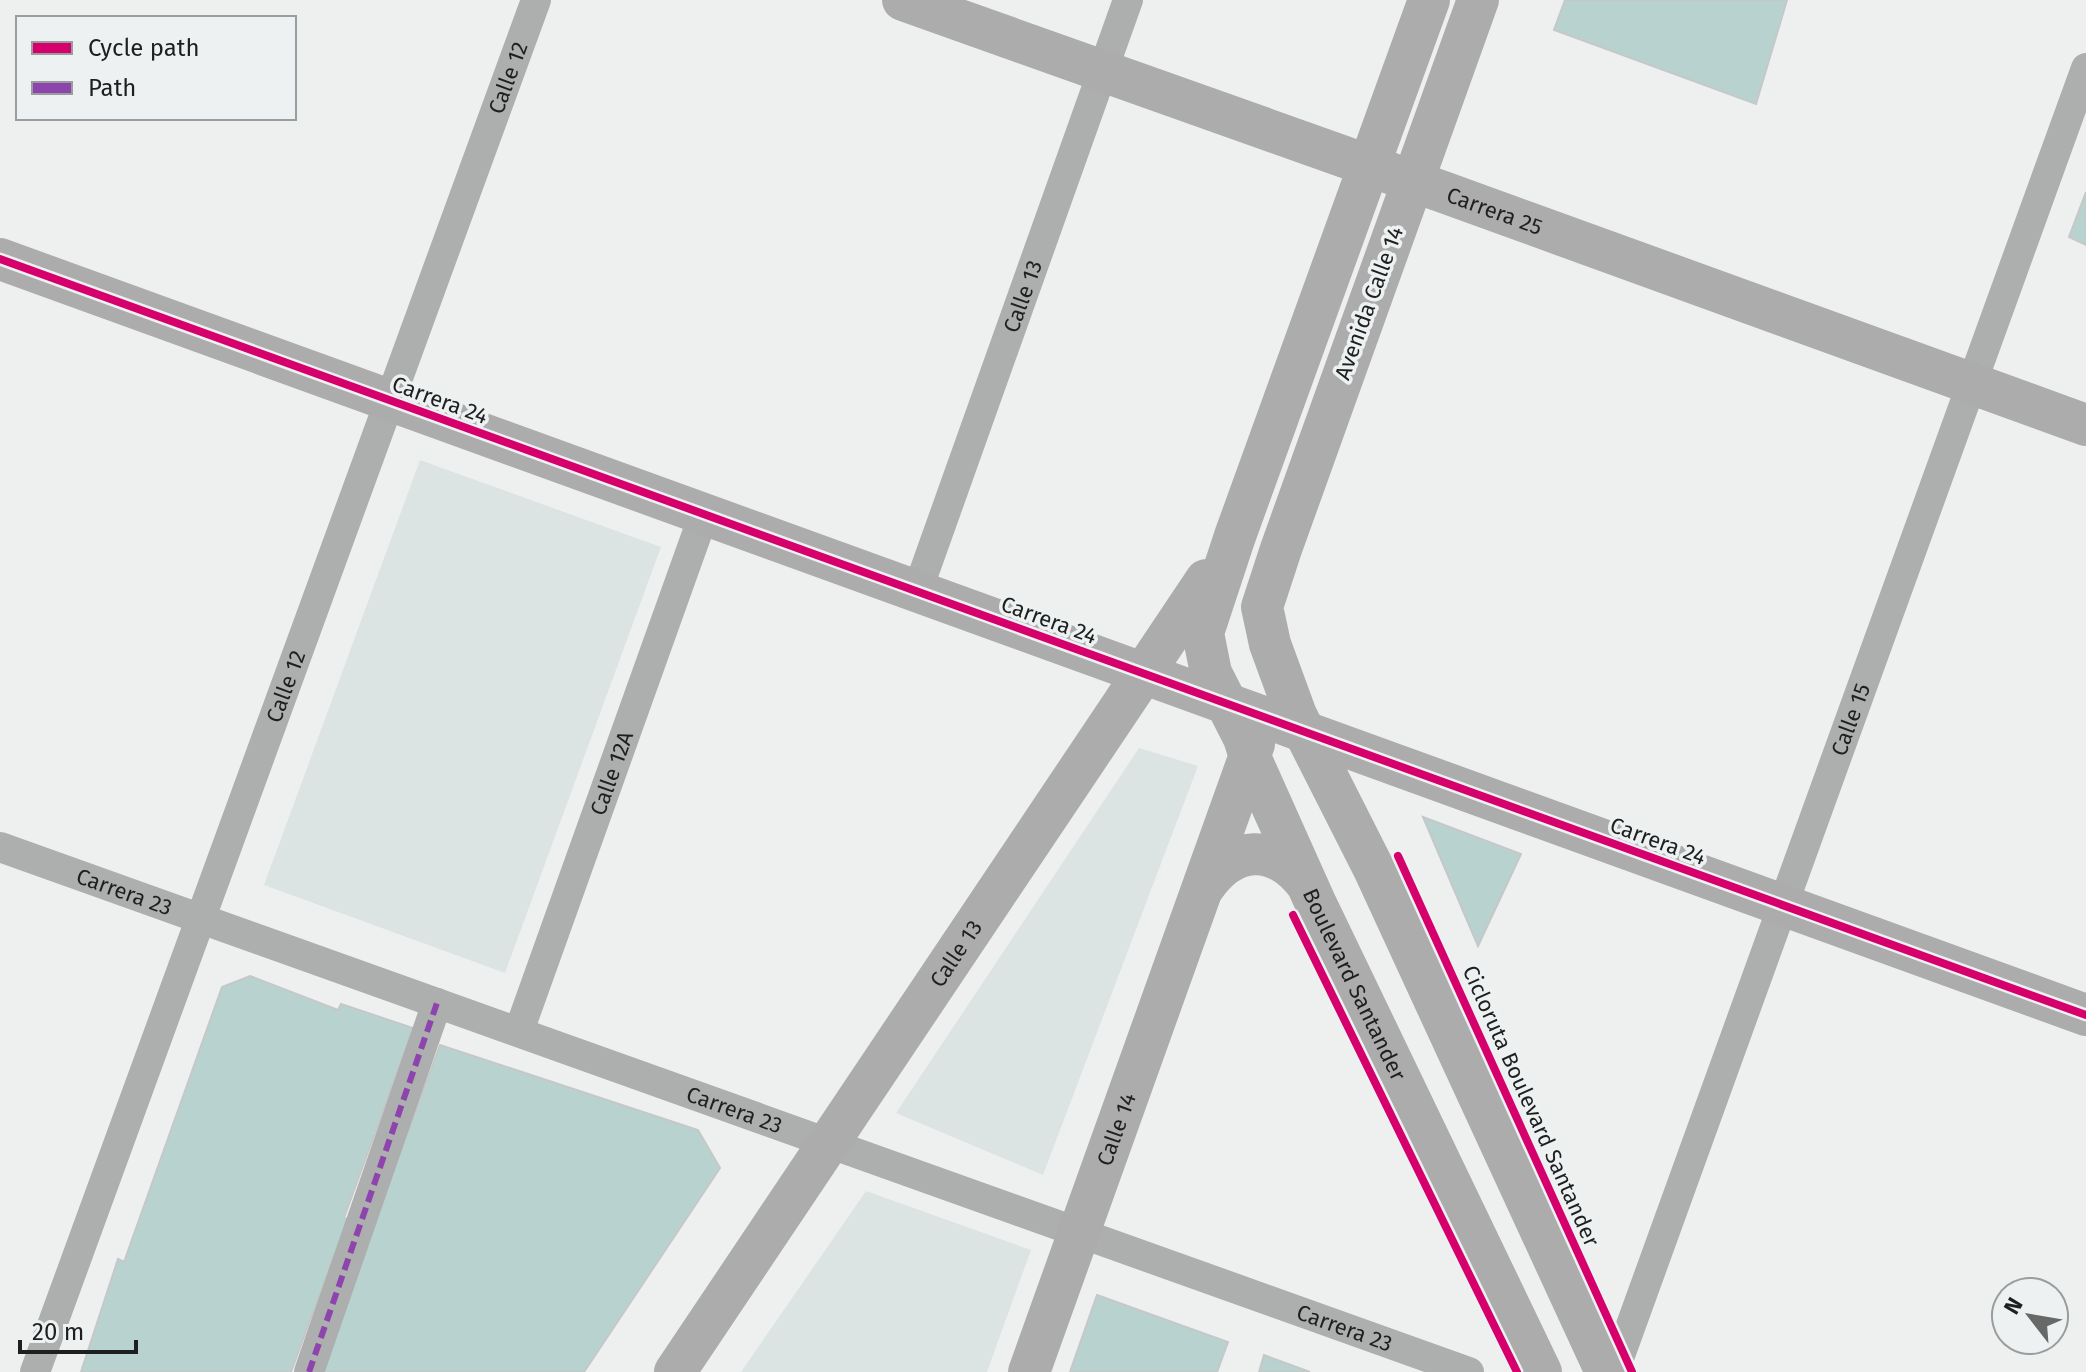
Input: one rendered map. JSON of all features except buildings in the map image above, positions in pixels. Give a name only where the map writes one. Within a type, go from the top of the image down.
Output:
[{"type":"street","name":"Calle 12","points":[[35,1372],[536,0]]},
{"type":"street","name":"Carrera 25","points":[[903,0],[2086,425]]},
{"type":"street","name":"Calle 13","points":[[917,592],[1128,0]]},
{"type":"street","name":"Avenida Calle 14","points":[[1218,589],[1429,0]]},
{"type":"street","name":"Avenida Calle 14","points":[[1280,669],[1270,644],[1262,607],[1478,0]]},
{"type":"street","name":"Calle 15","points":[[1614,1372],[2086,68]]},
{"type":"street","name":"Carrera 24","points":[[0,259],[2086,1015]]},
{"type":"street","name":"Calle 12A","points":[[519,1031],[704,514]]},
{"type":"street","name":"Calle 13","points":[[675,1372],[1235,536]]},
{"type":"street","name":"Boulevard Santander","points":[[1218,589],[1203,633],[1211,673],[1246,710],[1244,738],[1250,757],[1306,883],[1541,1372]]},
{"type":"street","points":[[1246,710],[1280,669],[1304,731],[1374,869],[1606,1372]]},
{"type":"street","name":"Calle 14","points":[[1029,1372],[1250,757]]},
{"type":"street","name":"Carrera 23","points":[[0,847],[1469,1372]]},
{"type":"street","name":"Calle 14","points":[[1204,887],[1215,871],[1231,860],[1249,854],[1269,855],[1284,861],[1306,883]]},
{"type":"street","points":[[309,1372],[437,1003]]},
{"type":"shaded area","points":[[420,460],[661,547],[505,973],[264,885]]},
{"type":"shaded area","points":[[1139,748],[1198,766],[1043,1175],[896,1113]]},
{"type":"shaded area","points":[[866,1191],[1031,1250],[987,1372],[741,1372]]},
{"type":"marked path","points":[[309,1372],[437,1003]]},
{"type":"cycle path","points":[[0,259],[2086,1015]]},
{"type":"cycle path","name":"Cicloruta Boulevard Santander","points":[[1398,856],[1632,1372]]},
{"type":"cycle path","points":[[1293,915],[1517,1372]]}]
